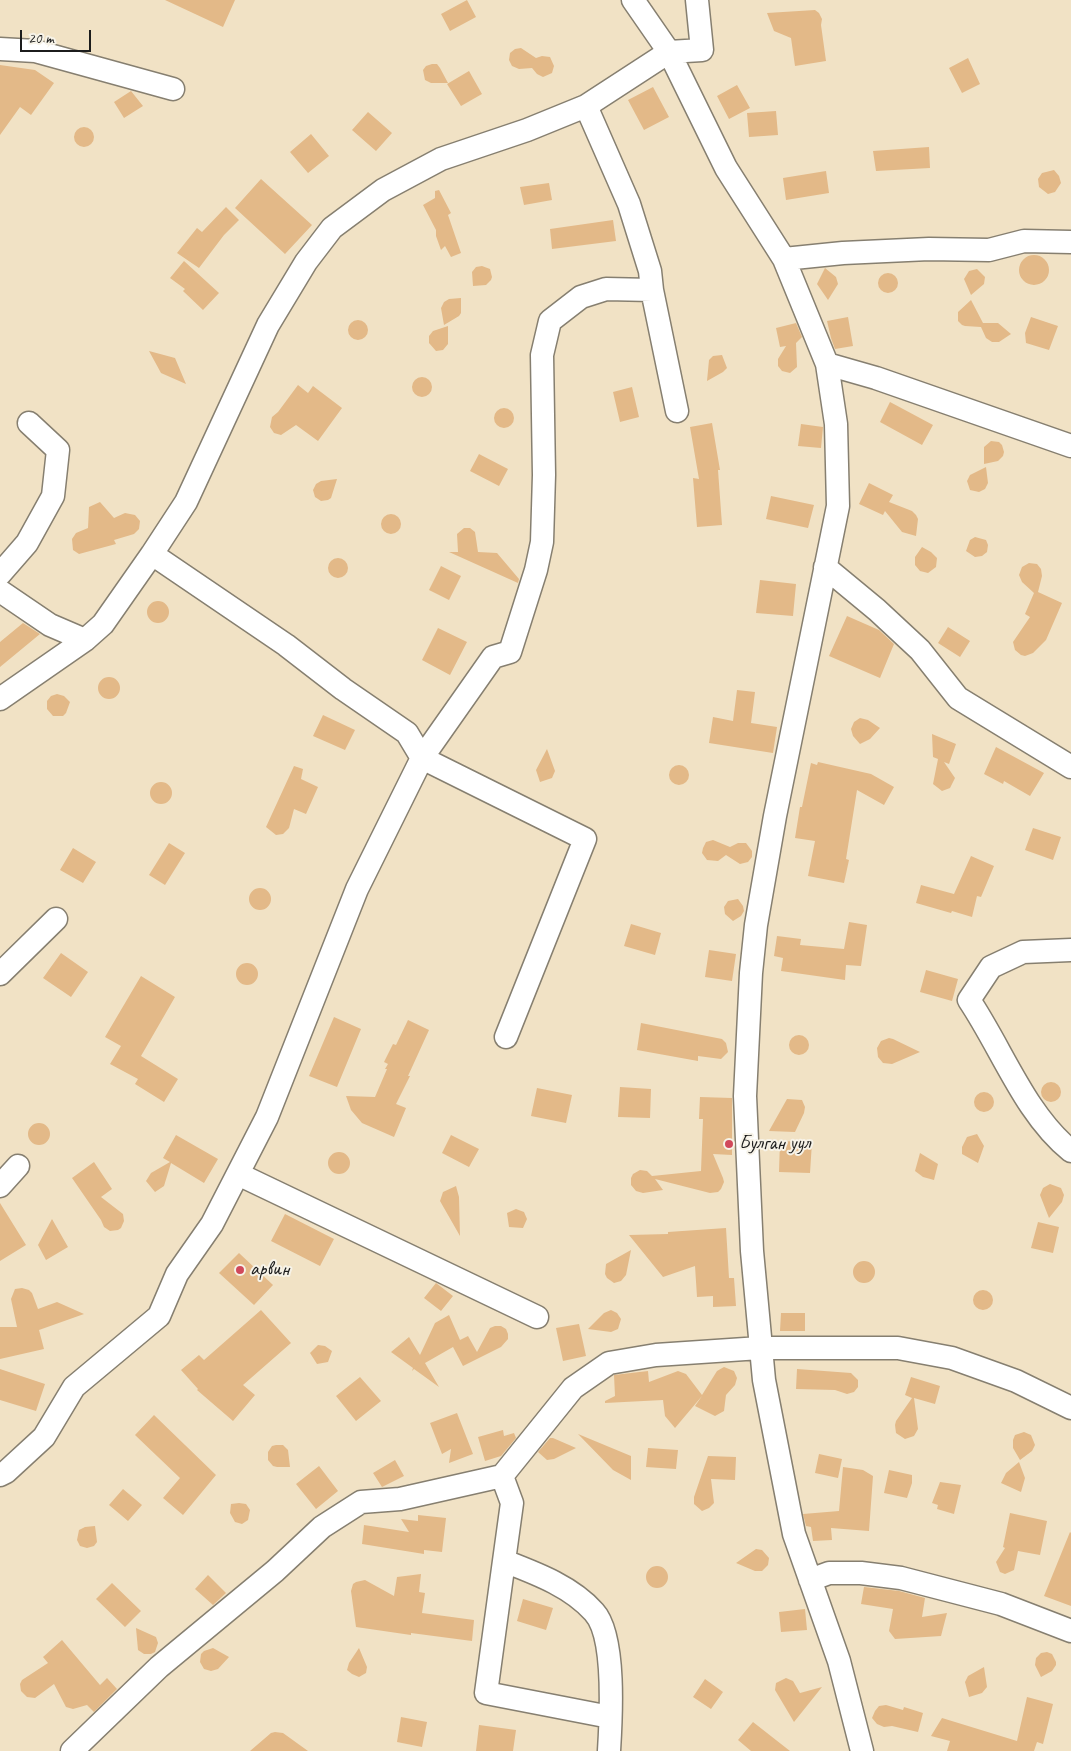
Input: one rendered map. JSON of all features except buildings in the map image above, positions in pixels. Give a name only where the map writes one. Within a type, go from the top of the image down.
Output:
[{"type":"street","points":[[633,0],[669,52],[726,168],[784,259],[827,364],[836,424],[838,506],[775,816],[756,925],[751,973],[745,1096],[752,1251],[764,1380],[794,1534],[839,1662],[862,1751]]},
{"type":"street","points":[[0,700],[86,640],[103,624],[186,502],[268,326],[306,262],[332,228],[383,190],[441,159],[527,130],[586,106],[669,52],[702,50],[697,0]]},
{"type":"street","points":[[0,49],[35,51],[173,89]]},
{"type":"street","points":[[586,106],[629,204],[650,271],[652,290],[677,411]]},
{"type":"street","points":[[784,259],[843,252],[989,250],[1024,241],[1071,242]]},
{"type":"street","points":[[0,1475],[6,1472],[44,1437],[74,1387],[159,1316],[177,1274],[212,1224],[267,1117],[357,889],[422,758],[493,657],[510,652],[536,570],[542,542],[544,475],[542,355],[550,321],[581,297],[606,289],[652,290]]},
{"type":"street","points":[[827,364],[876,378],[1071,446]]},
{"type":"street","points":[[0,574],[27,543],[53,496],[58,450],[29,423]]},
{"type":"street","points":[[152,554],[286,646],[343,689],[407,733],[422,758],[585,839],[506,1037]]},
{"type":"street","points":[[825,567],[877,610],[920,650],[958,698],[1071,767]]},
{"type":"street","points":[[0,591],[50,625],[86,640]]},
{"type":"street","points":[[0,974],[56,920]]},
{"type":"street","points":[[1071,950],[1023,952],[991,967],[969,1000],[986,1025],[1030,1103],[1058,1140],[1071,1151]]},
{"type":"street","points":[[0,1186],[18,1166]]},
{"type":"street","points":[[238,1174],[537,1317]]},
{"type":"street","points":[[72,1751],[160,1666],[275,1571],[322,1527],[361,1502],[425,1494],[502,1476],[573,1388],[609,1363],[656,1354],[760,1348],[898,1348],[952,1358],[1016,1381],[1071,1408]]},
{"type":"street","points":[[502,1476],[512,1503],[486,1693],[610,1717]]},
{"type":"street","points":[[504,1561],[547,1579],[577,1597],[595,1613],[604,1630],[611,1691],[609,1751]]},
{"type":"street","points":[[810,1580],[829,1573],[861,1573],[900,1578],[1002,1604],[1071,1631]]},
{"type":"place","name":"Булган уул","points":[[729,1144]]},
{"type":"place","name":"арвин","points":[[240,1270]]}]
